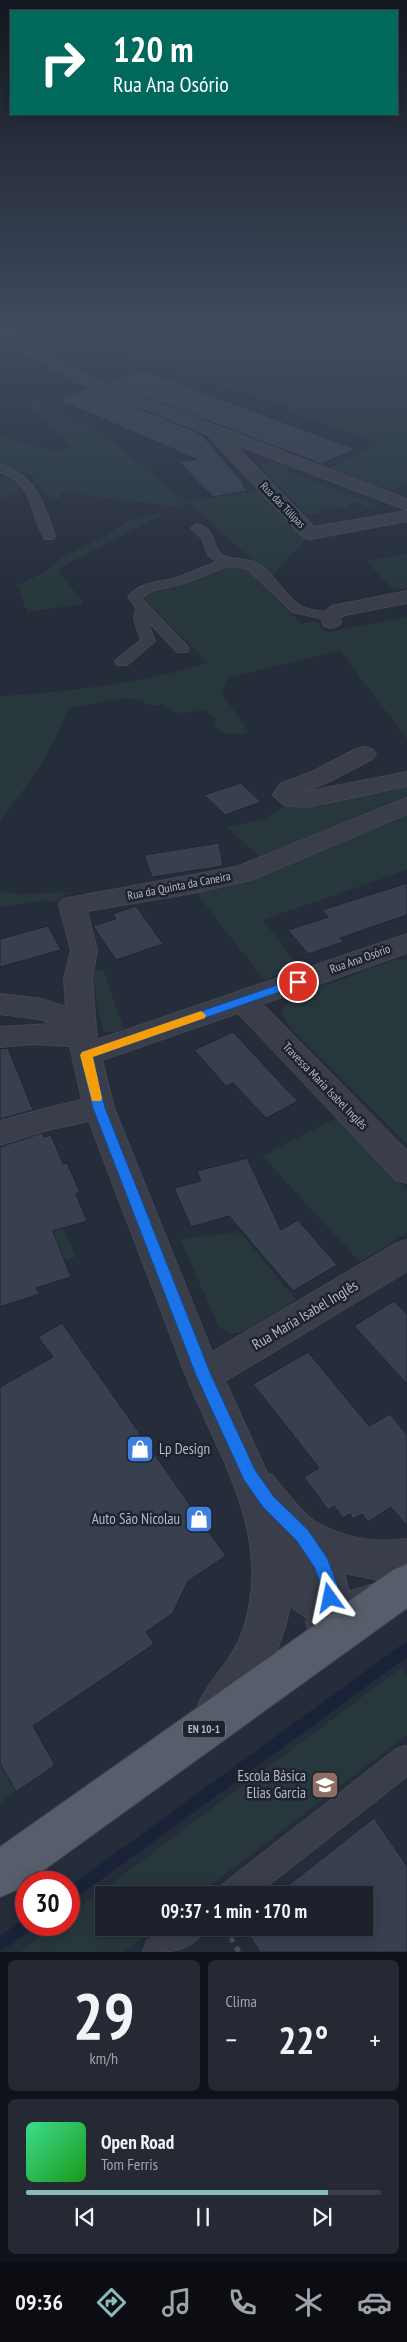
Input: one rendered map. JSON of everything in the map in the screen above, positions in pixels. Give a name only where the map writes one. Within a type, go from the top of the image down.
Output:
[{"type":"main road","name":"EN 10-1","points":[[0,1874],[398,1590]]},
{"type":"street","points":[[186,419],[407,505]]},
{"type":"street","name":"Rua das Túlipas","points":[[209,428],[310,533],[407,516]]},
{"type":"street","points":[[331,619],[339,610],[407,597]]},
{"type":"street","points":[[364,754],[322,776],[288,789],[285,795],[292,800],[307,800],[407,779]]},
{"type":"street","name":"Rua da Quinta da Caneira","points":[[84,1046],[78,979],[84,961],[84,950],[72,905],[193,886],[242,874],[407,805]]},
{"type":"street","name":"Rua Ana Osório","points":[[84,1046],[243,1001],[407,943]]},
{"type":"street","name":"Travessa Maria Isabel Inglês","points":[[243,1001],[407,1172]]},
{"type":"street","points":[[0,1004],[42,1009],[57,1014],[68,1021],[84,1046],[99,1108],[204,1375],[249,1475],[269,1502],[288,1547],[321,1564],[329,1586],[331,1610],[319,1639],[290,1666]]},
{"type":"street","points":[[0,1037],[36,1033],[84,1046]]},
{"type":"street","points":[[0,1133],[47,1119],[99,1108]]},
{"type":"street","name":"Rua Maria Isabel Inglês","points":[[204,1375],[407,1254]]},
{"type":"street","points":[[288,1547],[325,1548],[375,1561],[407,1558]]},
{"type":"street","points":[[152,1767],[201,1724],[228,1696],[248,1667],[263,1636],[269,1617],[273,1589],[288,1547]]},
{"type":"street","points":[[331,1610],[353,1612],[398,1590]]},
{"type":"lane","points":[[0,468],[16,474],[28,483],[49,536]]},
{"type":"lane","points":[[197,528],[208,536],[212,552],[226,563]]},
{"type":"lane","points":[[182,649],[134,599],[138,592],[188,579],[226,563],[244,562],[254,567],[296,609],[331,619]]},
{"type":"lane","points":[[122,662],[148,641],[140,619],[142,608]]},
{"type":"lane","points":[[244,1886],[406,1760],[407,1762]]},
{"type":"lane","points":[[158,1952],[179,1936]]},
{"type":"path","points":[[230,1936],[239,1952]]},
{"type":"shaded area","points":[[43,419],[75,419],[110,440],[187,502],[177,507],[61,492],[60,496],[64,501],[58,500],[48,494],[31,476],[0,463],[0,437],[58,452],[73,447],[63,435]]},
{"type":"shaded area","points":[[312,419],[407,419],[407,483],[391,491],[331,468],[380,444]]},
{"type":"shaded area","points":[[274,462],[291,468],[287,471],[381,507],[372,509],[354,503],[341,509],[325,506],[316,515],[306,514],[262,468],[262,464]]},
{"type":"shaded area","points":[[0,475],[17,483],[19,487],[16,493],[1,499]]},
{"type":"shaded area","points":[[258,490],[305,540],[272,577],[187,502]]},
{"type":"shaded area","points":[[167,512],[58,569],[84,604],[27,612],[19,589],[22,587],[13,585],[23,583],[49,570],[58,559],[104,537],[126,522]]},
{"type":"shaded area","points":[[405,554],[407,556],[407,588],[394,590],[366,561]]},
{"type":"shaded area","points":[[228,566],[244,567],[251,571],[271,595],[301,623],[315,621],[327,632],[407,617],[407,739],[340,651],[227,678],[222,693],[249,733],[234,734],[222,732],[214,727],[216,720],[204,710],[177,713],[163,705],[148,705],[141,700],[124,698],[68,708],[47,753],[0,822],[0,696],[105,686],[157,676],[208,663],[141,596],[200,579]]},
{"type":"shaded area","points":[[407,782],[407,799],[260,858],[226,827],[267,817],[282,809],[288,803]]},
{"type":"shaded area","points":[[407,813],[407,870],[263,920],[300,967],[264,980],[194,890]]},
{"type":"shaded area","points":[[0,891],[18,894],[75,892],[64,895],[54,903],[48,900],[0,907]]},
{"type":"shaded area","points":[[407,959],[407,1144],[293,1031],[282,1014],[282,1008],[296,996],[391,961]]},
{"type":"shaded area","points":[[103,969],[124,1029],[114,1033],[106,1032],[102,1026],[91,972]]},
{"type":"shaded area","points":[[336,1118],[407,1190],[407,1233],[360,1262],[262,1156]]},
{"type":"shaded area","points":[[63,1228],[76,1257],[0,1280],[0,1248]]},
{"type":"shaded area","points":[[240,1232],[296,1300],[243,1332],[230,1334],[219,1327],[180,1239]]},
{"type":"shaded area","points":[[401,1668],[407,1675],[407,1735],[210,1886],[108,1886]]},
{"type":"shaded area","points":[[0,1763],[16,1792],[0,1803]]},
{"type":"shaded area","points":[[95,1896],[95,1936],[145,1936],[123,1952],[20,1952],[41,1936],[80,1936],[80,1907]]},
{"type":"building","points":[[103,419],[165,419],[201,434],[245,485],[242,485],[248,491],[213,497],[179,462],[196,459]]},
{"type":"building","points":[[204,419],[275,419],[356,449],[321,464]]},
{"type":"building","points":[[241,783],[261,802],[225,815],[204,795]]},
{"type":"building","points":[[219,843],[223,866],[152,877],[144,855]]},
{"type":"building","points":[[407,883],[407,915],[340,938],[343,942],[308,954],[288,930],[328,917],[322,910]]},
{"type":"building","points":[[136,906],[163,944],[116,960],[93,926],[116,919],[113,914]]},
{"type":"building","points":[[48,926],[61,950],[0,967],[0,939]]},
{"type":"building","points":[[233,1032],[298,1101],[266,1118],[233,1083],[226,1086],[194,1050]]},
{"type":"building","points":[[8,1048],[33,1110],[0,1119],[0,1049]]},
{"type":"building","points":[[42,1133],[44,1137],[51,1135],[63,1164],[67,1163],[80,1192],[76,1194],[87,1221],[53,1231],[71,1277],[36,1288],[40,1294],[0,1307],[0,1147]]},
{"type":"building","points":[[247,1158],[281,1230],[298,1220],[337,1265],[293,1291],[229,1216],[191,1227],[174,1188],[201,1181],[197,1171]]},
{"type":"building","points":[[394,1301],[407,1314],[407,1384],[354,1326]]},
{"type":"building","points":[[62,1323],[226,1556],[188,1581],[173,1613],[146,1632],[154,1644],[33,1726],[55,1765],[16,1792],[0,1763],[0,1387],[53,1357],[38,1337]]},
{"type":"building","points":[[308,1352],[369,1426],[390,1414],[407,1435],[407,1526],[391,1507],[368,1522],[362,1514],[353,1519],[350,1514],[343,1518],[334,1506],[328,1510],[304,1477],[319,1468],[253,1384]]},
{"type":"building","points":[[374,1818],[407,1866],[407,1952],[260,1952],[250,1936],[373,1936],[373,1886],[287,1886]]},
{"type":"waterway","points":[[80,1887],[407,1649]]},
{"type":"waterway","points":[[0,1944],[15,1933]]},
{"type":"slow traffic","points":[[96,1098],[86,1055],[201,1015]]},
{"type":"place","name":"Lp Design","points":[[140,1449]]},
{"type":"place","name":"Auto São Nicolau","points":[[199,1519]]},
{"type":"place","name":"Escola Básica Elias Garcia","points":[[325,1785]]},
{"type":"route","points":[[298,982],[86,1055],[99,1108],[204,1375],[249,1475],[269,1502],[303,1535],[321,1564],[329,1586],[330,1598]]}]
